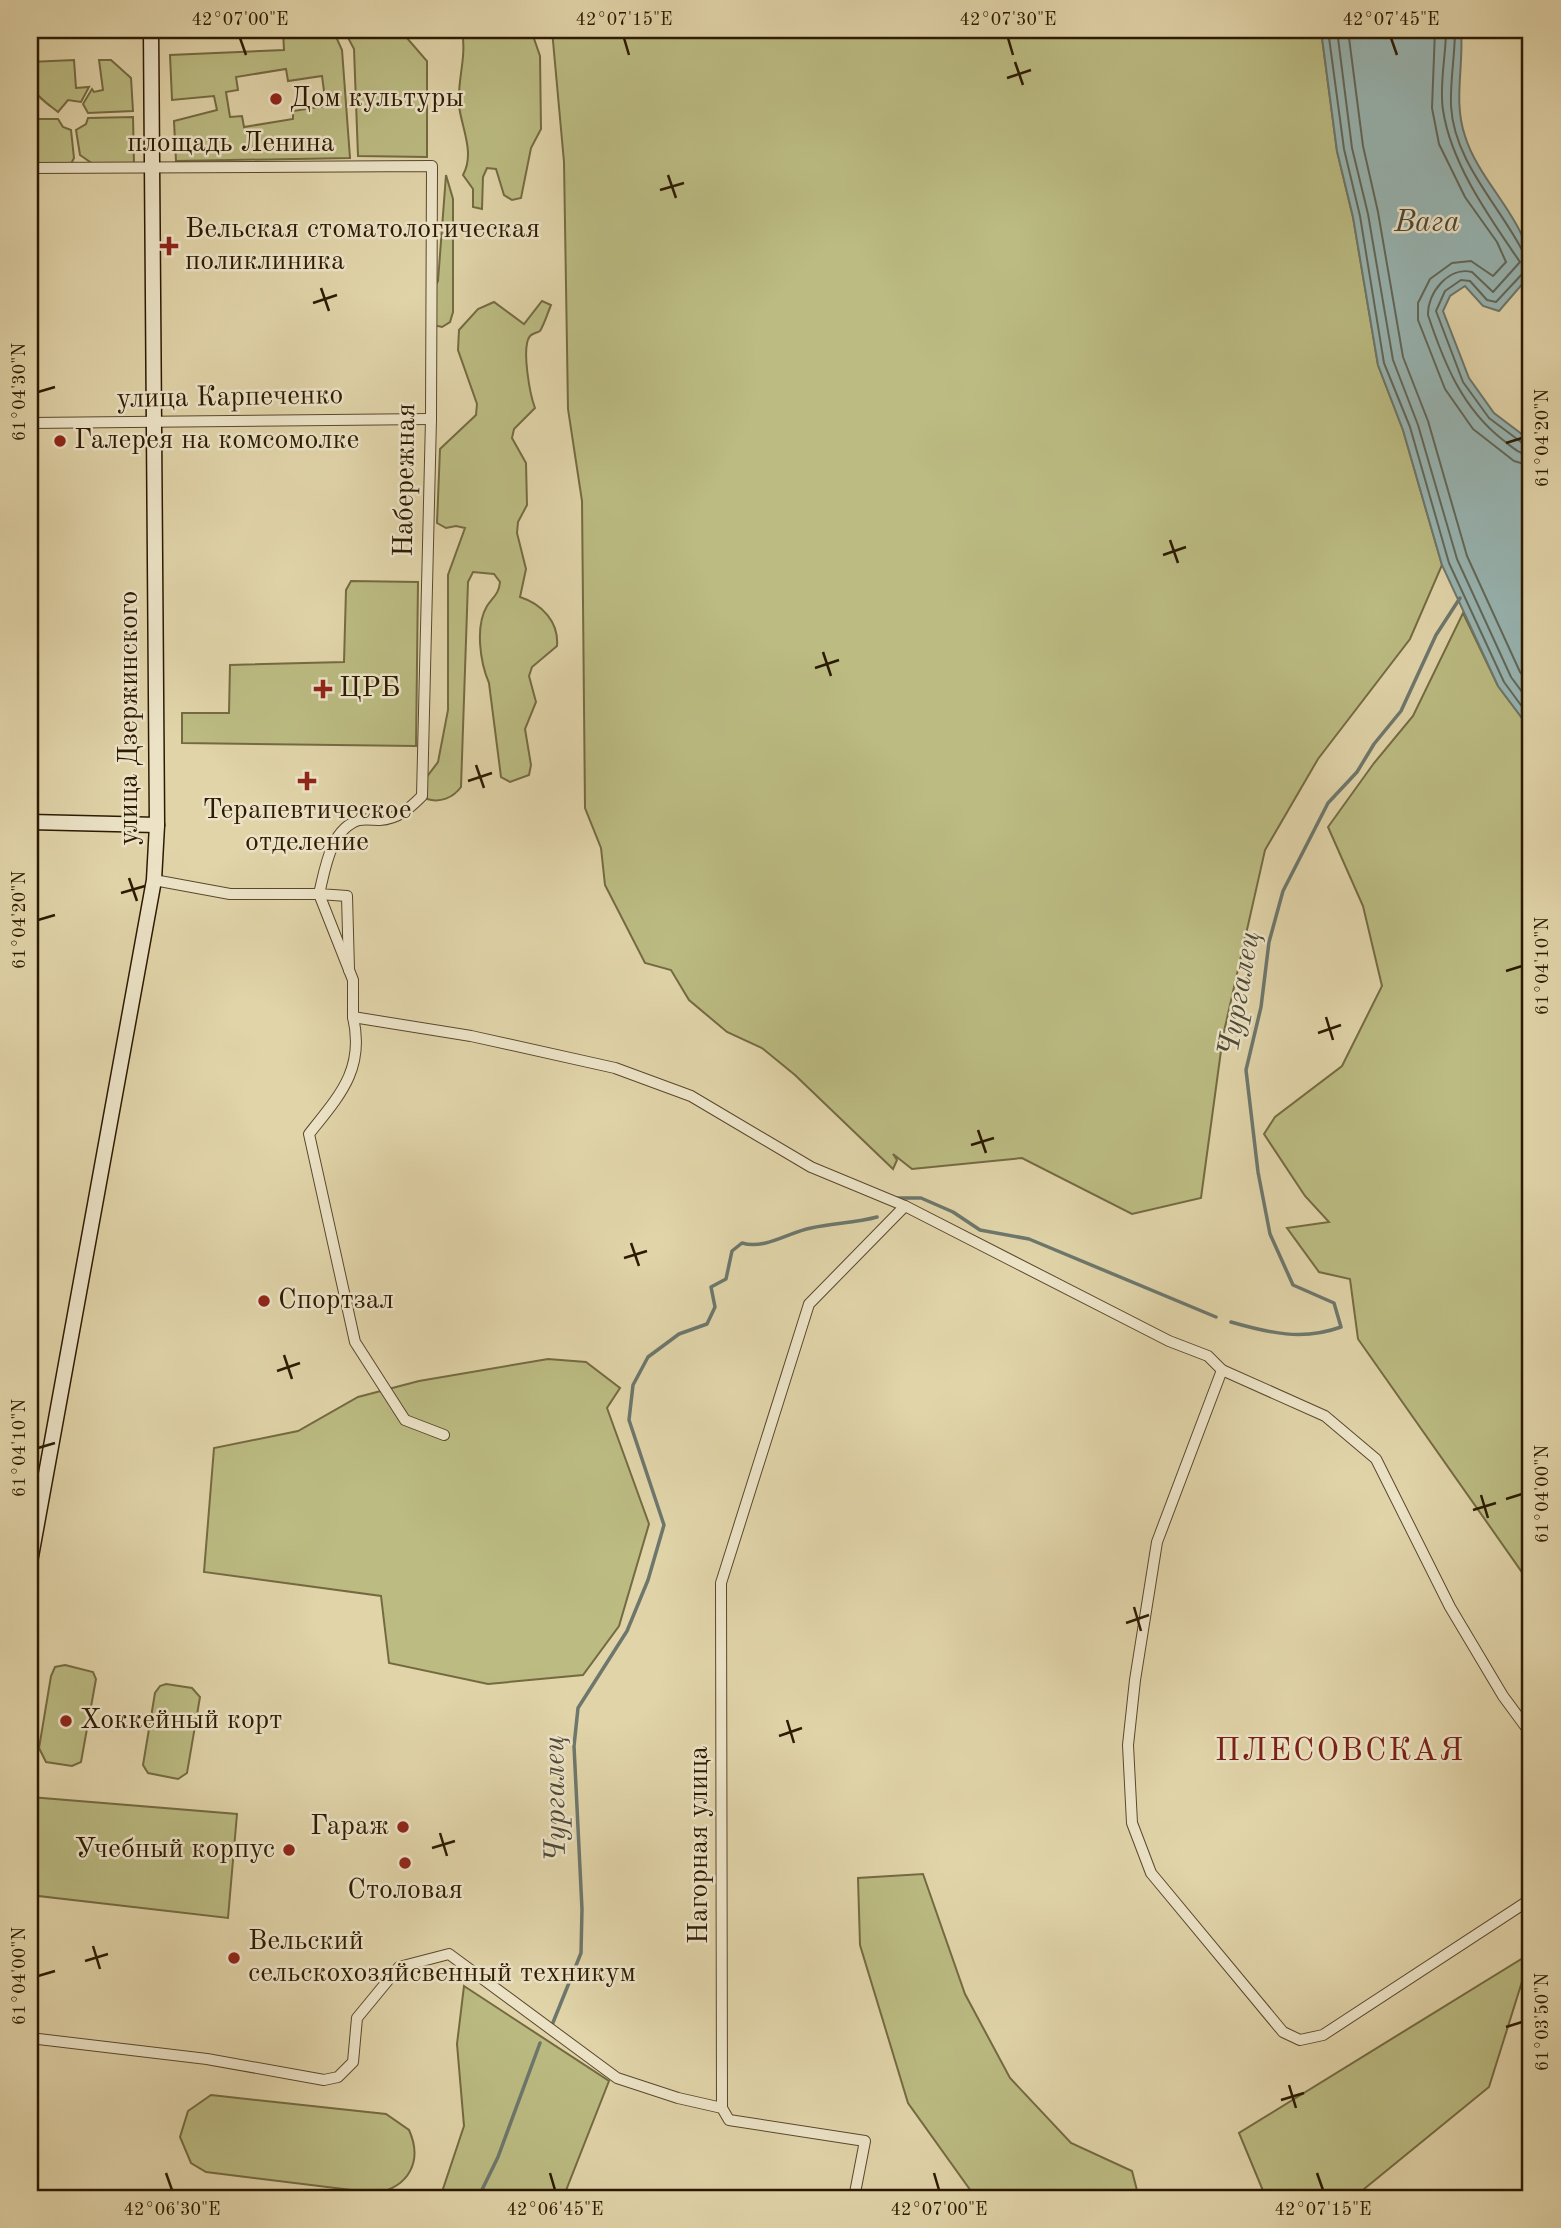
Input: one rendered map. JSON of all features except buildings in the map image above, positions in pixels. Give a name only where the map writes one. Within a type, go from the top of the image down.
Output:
[{"type":"main road","name":"улица Дзержинского","points":[[30,1562],[34,1511],[154,880],[157,825],[152,30]]},
{"type":"main road","points":[[30,822],[157,825]]},
{"type":"street","name":"площадь Ленина","points":[[30,168],[432,166]]},
{"type":"street","name":"Набережная","points":[[319,894],[328,853],[342,832],[358,820],[390,819],[410,808],[422,796],[432,166]]},
{"type":"street","name":"улица Карпеченко","points":[[30,423],[430,418]]},
{"type":"street","points":[[154,880],[230,894],[347,896],[349,970]]},
{"type":"street","points":[[319,894],[353,980],[353,1017],[359,1042],[346,1087],[309,1134],[345,1300],[359,1350],[405,1420],[444,1435]]},
{"type":"street","points":[[353,1017],[471,1036],[615,1068],[691,1096],[811,1167],[905,1206],[1169,1340],[1208,1356],[1222,1370],[1325,1416],[1376,1459],[1450,1607],[1503,1696],[1531,1734]]},
{"type":"street","name":"Нагорная улица","points":[[722,2108],[721,1583],[809,1304],[905,1206]]},
{"type":"street","points":[[1222,1370],[1157,1542],[1135,1679],[1128,1745],[1132,1823],[1151,1872],[1283,2032],[1300,2040],[1323,2035],[1531,1899]]},
{"type":"street","points":[[30,2038],[207,2059],[324,2080],[338,2077],[353,2062],[357,2018],[399,1967],[449,1954],[617,2078],[678,2098],[722,2108],[729,2120],[865,2140],[854,2198]]},
{"type":"green space","points":[[283,30],[333,30],[342,50],[350,158],[176,161],[174,121],[217,110],[214,96],[172,100],[170,55],[284,50]],"holes":[[[286,69],[288,81],[322,76],[326,106],[293,111],[293,119],[244,127],[242,116],[230,117],[226,92],[238,90],[236,77]]]},
{"type":"green space","points":[[344,30],[400,30],[427,61],[427,157],[358,156],[354,49]]},
{"type":"green space","points":[[462,30],[531,30],[540,56],[541,129],[531,148],[521,198],[512,200],[504,195],[496,169],[487,168],[483,177],[482,209],[473,207],[473,189],[463,175],[468,150],[459,106]]},
{"type":"green space","points":[[552,30],[1321,30],[1337,151],[1353,217],[1378,365],[1403,430],[1442,565],[1410,639],[1318,759],[1265,850],[1223,1036],[1201,1198],[1132,1214],[1022,1158],[912,1169],[893,1154],[897,1160],[893,1169],[795,1075],[762,1048],[727,1032],[689,1000],[671,970],[645,963],[605,885],[601,848],[585,808],[582,501],[568,409],[564,162]]},
{"type":"green space","points":[[74,60],[76,88],[89,87],[81,102],[68,100],[58,112],[35,92],[30,62]]},
{"type":"green space","points":[[99,60],[111,60],[131,78],[133,111],[88,113],[83,104],[92,89],[94,92],[103,90]]},
{"type":"green space","points":[[133,117],[134,164],[93,164],[80,155],[76,130],[86,124],[88,118]]},
{"type":"green space","points":[[30,119],[58,119],[63,127],[71,130],[74,158],[71,164],[30,163]]},
{"type":"green space","points":[[446,175],[453,199],[453,312],[450,322],[442,327],[433,325],[428,298],[438,281]]},
{"type":"green space","points":[[542,301],[551,305],[540,331],[530,336],[526,350],[535,408],[514,429],[512,438],[526,463],[527,505],[518,522],[517,533],[526,569],[520,597],[535,604],[548,615],[557,637],[557,646],[532,667],[529,676],[536,702],[525,729],[531,765],[529,775],[510,782],[501,777],[480,634],[483,614],[500,582],[494,574],[473,572],[468,582],[461,787],[446,799],[427,799],[424,789],[426,778],[438,762],[448,710],[448,575],[465,528],[446,528],[437,523],[440,449],[476,415],[477,404],[458,350],[459,330],[478,309],[494,302],[524,324]]},
{"type":"green space","name":"ЦРБ","points":[[351,581],[418,582],[416,746],[182,743],[182,713],[229,713],[230,665],[344,662],[346,590]]},
{"type":"green space","points":[[1463,613],[1498,686],[1531,730],[1531,1585],[1358,1339],[1350,1279],[1319,1272],[1287,1228],[1329,1222],[1305,1196],[1264,1134],[1275,1117],[1342,1066],[1382,986],[1363,906],[1328,827],[1374,763],[1413,716]]},
{"type":"green space","points":[[548,1359],[586,1362],[620,1388],[607,1408],[649,1524],[619,1626],[583,1675],[488,1684],[389,1663],[381,1596],[204,1572],[214,1448],[298,1431],[358,1397],[419,1381]]},
{"type":"green space","name":"Хоккейный корт","points":[[65,1665],[93,1672],[96,1679],[81,1762],[72,1766],[46,1762],[39,1748],[51,1676],[55,1667]]},
{"type":"green space","name":"Хоккейный корт","points":[[166,1684],[192,1688],[200,1697],[187,1773],[178,1779],[148,1773],[143,1765],[155,1693],[160,1686]]},
{"type":"green space","points":[[30,1797],[237,1814],[228,1918],[30,1895]]},
{"type":"green space","points":[[923,1874],[965,1994],[1010,2078],[1071,2143],[1132,2171],[1139,2198],[976,2198],[908,2103],[860,1945],[858,1878]]},
{"type":"green space","points":[[1531,1953],[1489,2087],[1353,2198],[1266,2198],[1239,2133]]},
{"type":"green space","points":[[464,1986],[609,2081],[563,2198],[440,2198],[464,2126],[457,2044]]},
{"type":"green space","points":[[211,2095],[386,2114],[409,2130],[414,2152],[410,2171],[397,2185],[376,2193],[206,2172],[191,2163],[180,2137],[188,2111]]},
{"type":"water","name":"Вага","points":[[1321,30],[1461,30],[1459,97],[1465,136],[1472,154],[1514,220],[1529,255],[1531,274],[1499,311],[1483,306],[1465,286],[1450,296],[1443,311],[1469,378],[1494,413],[1531,441],[1531,730],[1498,686],[1442,565],[1403,430],[1378,365],[1353,217],[1337,151]]},
{"type":"waterway","name":"Чургалец","points":[[1231,1322],[1286,1334],[1313,1334],[1341,1327],[1334,1303],[1293,1285],[1270,1234],[1258,1172],[1246,1070],[1261,1007],[1269,942],[1283,891],[1328,803],[1357,772],[1374,744],[1401,711],[1436,635],[1460,598]]},
{"type":"waterway","name":"Чургалец","points":[[894,1198],[921,1198],[953,1212],[980,1230],[1029,1239],[1216,1317]]},
{"type":"waterway","name":"Чургалец","points":[[552,2025],[581,1953],[582,1909],[574,1746],[578,1708],[627,1631],[648,1580],[664,1525],[629,1420],[633,1385],[648,1357],[679,1334],[707,1324],[715,1307],[711,1287],[726,1279],[732,1251],[742,1243],[759,1244],[811,1228],[877,1217]]},
{"type":"waterway","name":"Чургалец","points":[[478,2198],[498,2157],[540,2043]]},
{"type":"place","name":"Дом культуры","points":[[276,99]]},
{"type":"place","name":"Вельская стоматологическая поликлиника","points":[[169,246]]},
{"type":"place","name":"Галерея на комсомолке","points":[[60,441]]},
{"type":"place","name":"ЦРБ","points":[[323,689]]},
{"type":"place","name":"Терапевтическое отделение","points":[[307,781]]},
{"type":"place","name":"Спортзал","points":[[264,1301]]},
{"type":"place","name":"Хоккейный корт","points":[[66,1721]]},
{"type":"place","name":"Гараж","points":[[403,1827]]},
{"type":"place","name":"Учебный корпус","points":[[289,1850]]},
{"type":"place","name":"Столовая","points":[[405,1863]]},
{"type":"place","name":"Вельский сельскохозяйсвенный техникум","points":[[234,1958]]},
{"type":"district","name":"ПЛЕСОВСКАЯ","points":[[1340,1752]]}]
